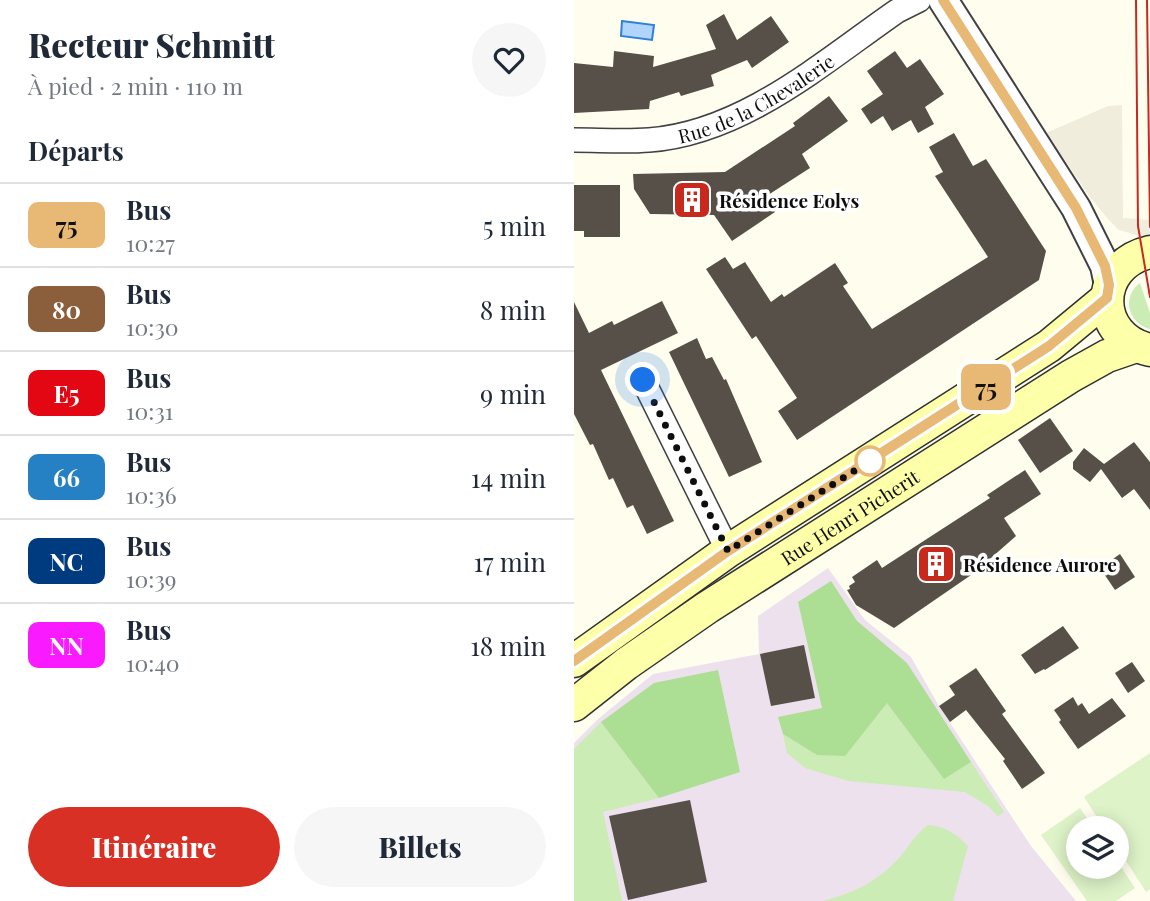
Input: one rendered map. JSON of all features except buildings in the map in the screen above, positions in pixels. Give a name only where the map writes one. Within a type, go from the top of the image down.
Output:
[{"type":"main road","name":"Rue Henri Picherit","points":[[574,662],[728,551],[1049,346],[1108,292],[1117,270],[1140,256]]},
{"type":"main road","points":[[1108,292],[1108,310],[1114,326],[1126,340],[1146,349]]},
{"type":"main road","name":"Rue Henri Picherit","points":[[574,705],[626,664],[708,607],[1071,376],[1107,356],[1146,349]]},
{"type":"street","name":"Rue de la Chevalerie","points":[[574,141],[649,140],[715,126],[760,105],[897,11],[919,0]]},
{"type":"street","points":[[943,0],[1076,208],[1105,266],[1108,292]]},
{"type":"street","points":[[1076,208],[1118,251],[1140,256]]},
{"type":"street","points":[[643,380],[728,551]]},
{"type":"shaded area","points":[[1122,105],[1123,218],[1150,220],[1150,239],[1119,230],[1108,219],[1046,133],[1108,106]]},
{"type":"shaded area","points":[[828,568],[865,620],[911,657],[939,706],[1031,846],[1076,901],[574,901],[574,743],[598,719],[653,674],[759,654],[758,616]]},
{"type":"green space","points":[[1140,283],[1150,313],[1150,329],[1136,321],[1130,309],[1130,295]]},
{"type":"green space","points":[[831,581],[857,621],[907,663],[971,762],[944,779],[887,703],[845,756],[817,755],[783,734],[778,717],[822,708],[798,602]]},
{"type":"green space","points":[[718,670],[740,772],[659,798],[601,722],[654,683]]},
{"type":"green space","points":[[887,703],[944,779],[971,762],[1004,812],[998,816],[988,806],[965,792],[848,781],[805,768],[787,753],[783,734],[817,755]]},
{"type":"green space","points":[[601,722],[659,798],[603,812],[622,901],[574,901],[574,749]]},
{"type":"green space","points":[[1150,753],[1150,889],[1146,892],[1129,866],[1129,816],[1096,816],[1084,797]]},
{"type":"green space","points":[[1080,808],[1086,816],[1068,816]]},
{"type":"green space","points":[[1066,818],[1066,871],[1041,835]]},
{"type":"green space","points":[[928,825],[950,831],[968,846],[953,901],[823,901],[855,890],[882,874]]},
{"type":"green space","points":[[1072,879],[1129,879],[1135,888],[1116,901],[1087,901]]},
{"type":"water","points":[[622,21],[654,25],[652,40],[621,36]]},
{"type":"tram line","points":[[1136,0],[1138,226],[1150,297]]},
{"type":"tram line","points":[[1147,0],[1150,227]]},
{"type":"bus line","name":"75","points":[[574,661],[728,551],[1049,346],[1107,298],[1109,285],[1105,266],[1076,208],[943,0]]},
{"type":"place","name":"Résidence Eolys","points":[[692,200]]},
{"type":"place","name":"Résidence Aurore","points":[[936,564]]},
{"type":"route","points":[[643,380],[728,551],[879,455],[870,461]]}]
